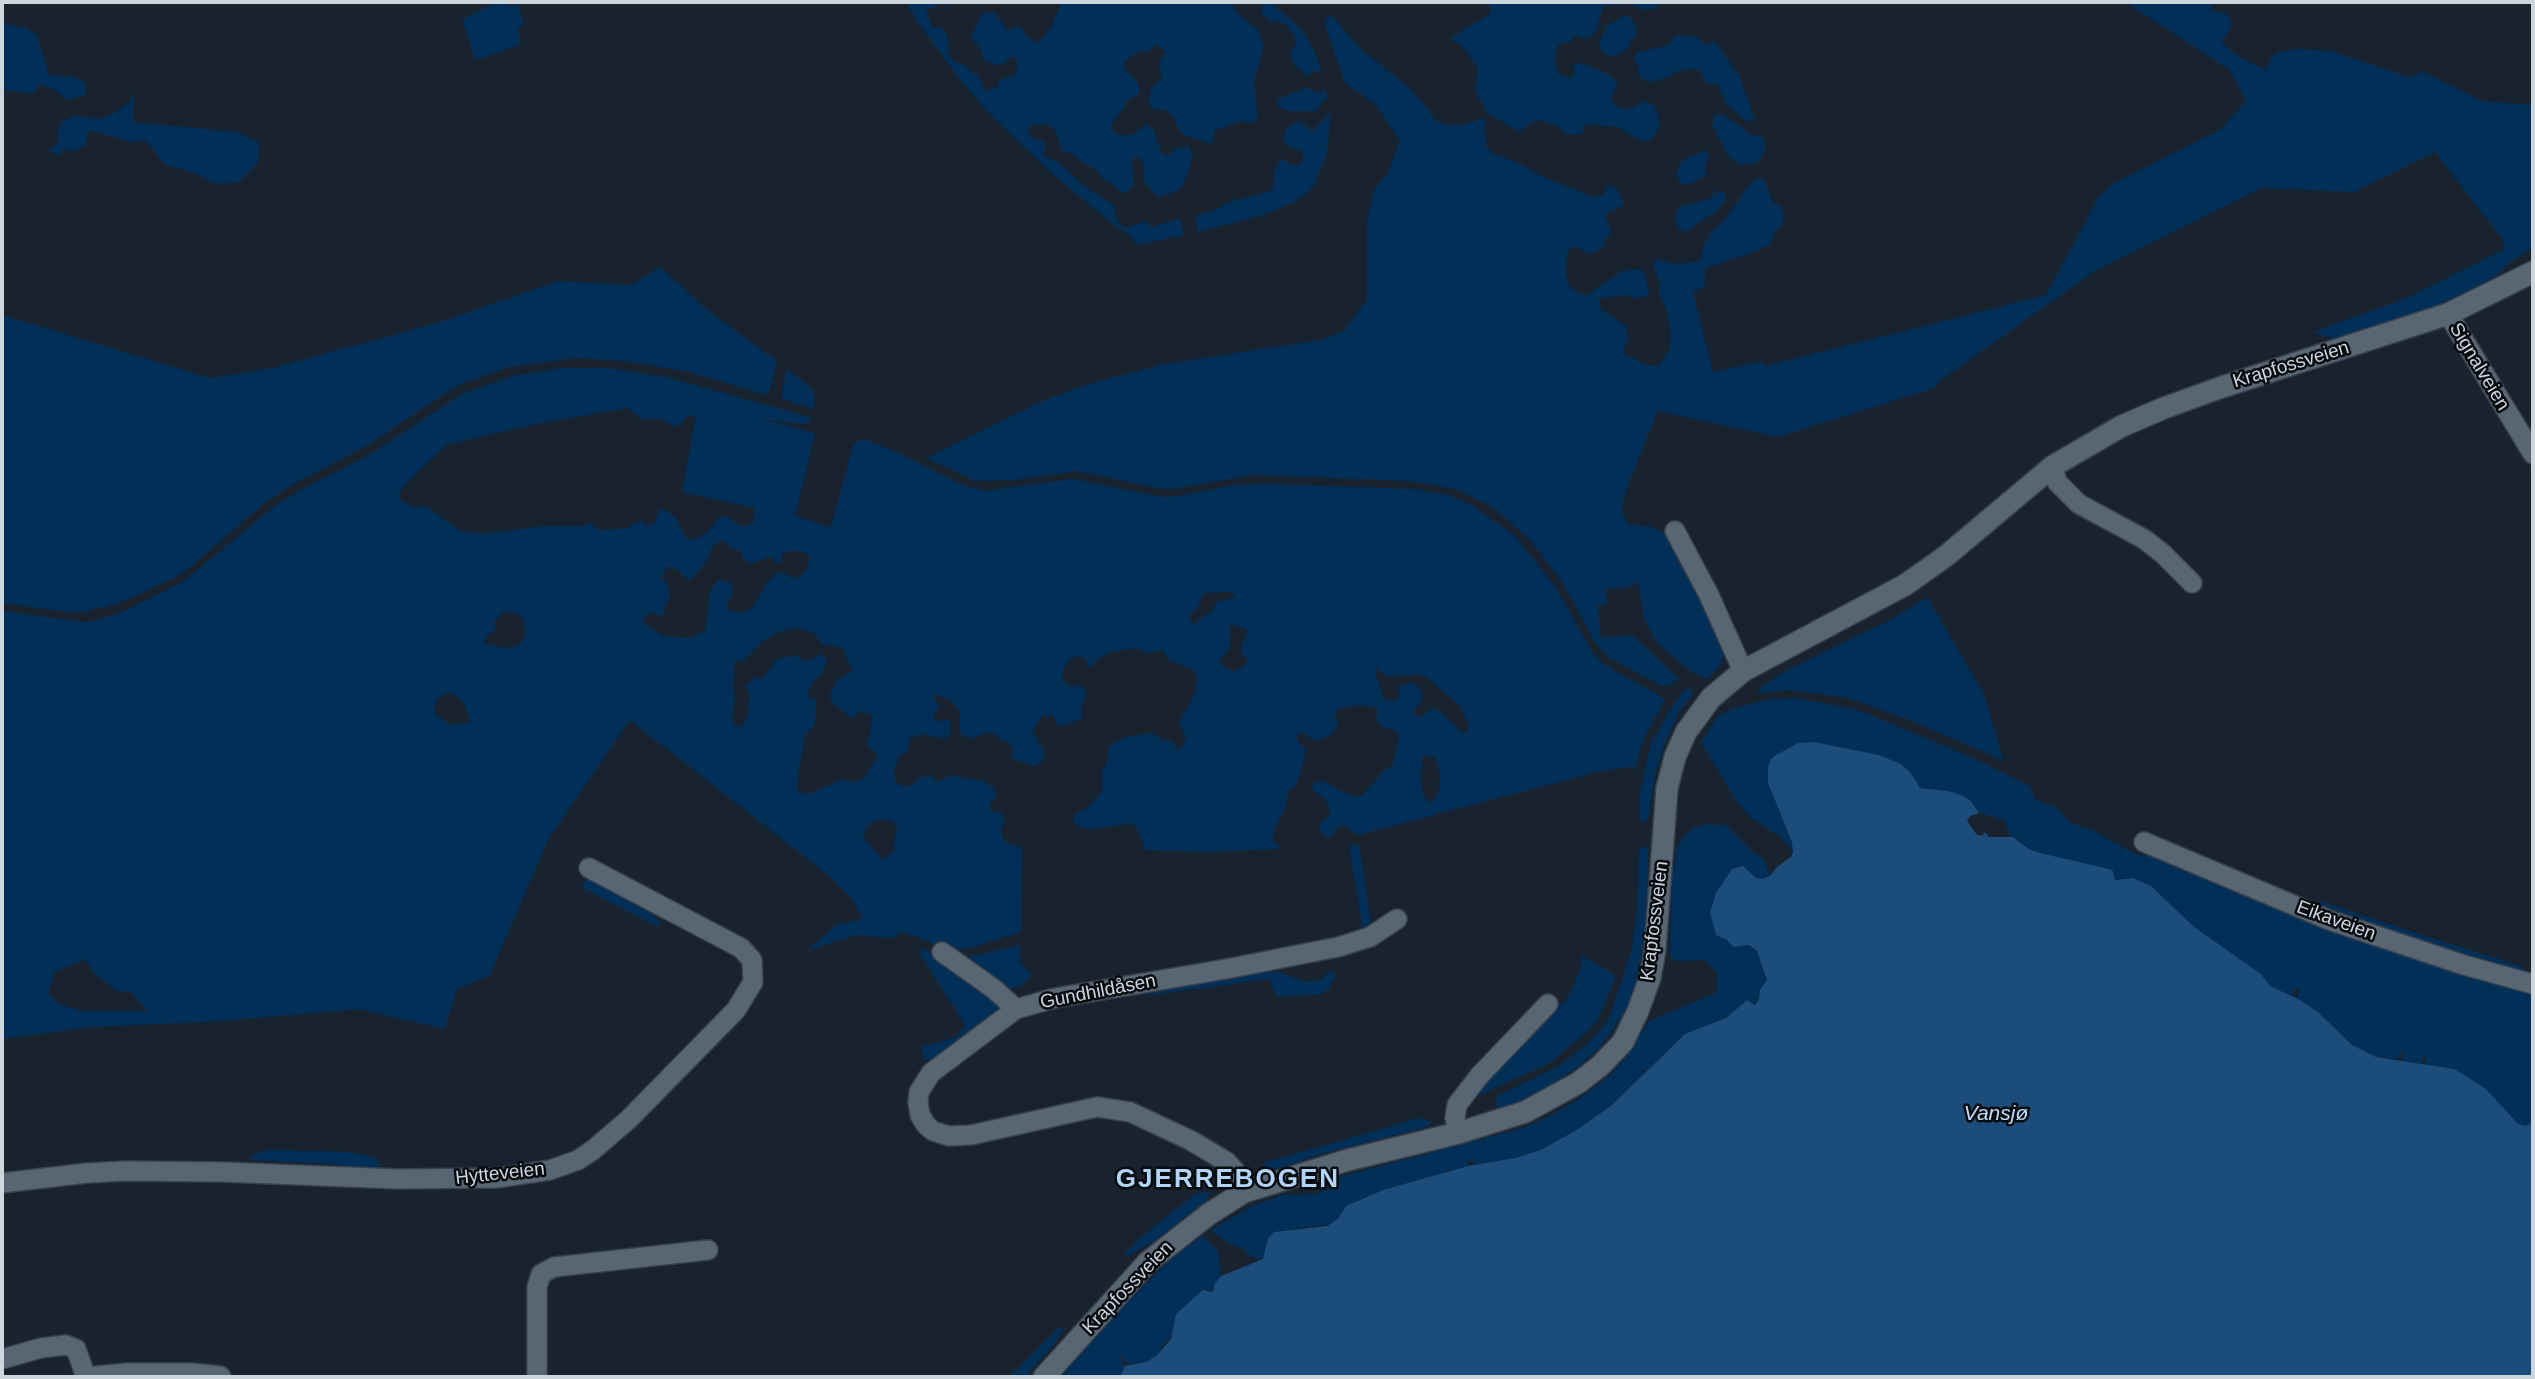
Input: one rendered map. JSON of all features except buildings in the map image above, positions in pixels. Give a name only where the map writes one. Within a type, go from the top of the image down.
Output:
[{"type":"street","name":"Krapfossveien","points":[[1044,1377],[1148,1262],[1209,1214],[1244,1192],[1348,1160],[1458,1133],[1525,1112],[1556,1096],[1600,1066],[1623,1042],[1639,1011],[1650,978],[1655,950],[1667,788],[1675,757],[1686,732],[1711,698],[1743,671],[1905,585],[1946,556],[2053,466],[2087,445],[2164,408],[2221,387],[2448,314],[2533,272]]},
{"type":"street","name":"Signalveien","points":[[2448,314],[2533,454]]},
{"type":"street","points":[[2053,466],[2057,482],[2079,504],[2162,552],[2192,583]]},
{"type":"street","points":[[1675,531],[1696,569],[1743,671]]},
{"type":"street","name":"Eikaveien","points":[[2144,842],[2304,910],[2463,965],[2533,984]]},
{"type":"street","name":"Hytteveien","points":[[2,1183],[126,1171],[398,1179],[496,1178],[550,1170],[578,1160],[629,1119],[736,1010],[753,982],[752,960],[741,948],[589,868]]},
{"type":"street","name":"Gundhildåsen","points":[[1244,1192],[1235,1171],[1211,1151],[1154,1121],[1113,1108],[1097,1107],[971,1135],[949,1136],[933,1131],[920,1115],[918,1102],[923,1083],[952,1056],[1016,1009],[1055,998],[1226,970],[1338,947],[1370,937],[1397,919]]},
{"type":"street","points":[[942,952],[995,989],[1016,1009]]},
{"type":"street","points":[[1458,1133],[1455,1118],[1457,1105],[1480,1074],[1548,1004]]},
{"type":"street","points":[[537,1377],[537,1287],[541,1274],[554,1267],[708,1250]]},
{"type":"street","points":[[2,1360],[41,1348],[66,1345],[76,1349],[86,1377]]},
{"type":"street","points":[[96,1377],[128,1374],[220,1377]]},
{"type":"shaded area","points":[[498,2],[509,6],[518,5],[524,24],[518,28],[521,44],[477,60],[462,19]]},
{"type":"shaded area","points":[[906,2],[955,2],[946,7],[944,3],[926,10],[932,27],[944,29],[949,43],[948,53],[954,62],[963,64],[978,76],[986,91],[997,87],[999,80],[1013,76],[1017,72],[1017,61],[1013,56],[1003,64],[994,65],[984,60],[979,46],[972,40],[972,34],[982,14],[995,12],[1007,30],[1020,26],[1028,38],[1039,43],[1053,24],[1061,2],[1231,2],[1237,13],[1258,30],[1264,46],[1254,82],[1258,117],[1252,123],[1243,121],[1215,130],[1212,144],[1185,136],[1166,110],[1155,110],[1149,106],[1150,89],[1162,78],[1159,63],[1166,53],[1157,45],[1149,51],[1130,57],[1124,62],[1125,69],[1138,83],[1140,93],[1127,101],[1111,129],[1118,135],[1131,135],[1146,125],[1153,128],[1161,151],[1167,156],[1177,148],[1189,146],[1193,156],[1183,186],[1175,192],[1158,197],[1144,182],[1144,163],[1138,157],[1131,159],[1134,181],[1132,188],[1125,193],[1118,191],[1094,168],[1072,154],[1062,152],[1056,132],[1050,127],[1044,124],[1030,125],[1028,134],[1045,142],[1045,151],[1041,155],[1058,162],[1087,188],[1114,205],[1120,225],[1127,228],[1147,221],[1151,227],[1180,219],[1184,235],[1138,245],[1127,233],[1050,172],[987,111],[964,85],[918,23]]},
{"type":"shaded area","points":[[1265,2],[1270,2],[1300,28],[1312,46],[1323,73],[1315,70],[1307,76],[1295,66],[1291,50],[1296,45],[1295,37],[1286,24],[1272,21],[1262,15]]},
{"type":"shaded area","points":[[1482,2],[1662,2],[1655,9],[1644,10],[1629,4],[1603,6],[1595,34],[1586,39],[1574,36],[1571,41],[1557,45],[1555,62],[1558,73],[1569,78],[1574,75],[1573,66],[1580,62],[1609,75],[1618,83],[1611,98],[1618,107],[1629,110],[1644,101],[1652,104],[1657,110],[1660,126],[1655,135],[1649,141],[1641,141],[1615,126],[1595,124],[1583,126],[1583,134],[1564,134],[1560,127],[1542,121],[1534,121],[1519,132],[1488,114],[1475,91],[1478,68],[1463,47],[1450,38],[1490,14],[1491,7]]},
{"type":"shaded area","points":[[2125,2],[2216,2],[2209,10],[2227,14],[2233,24],[2221,43],[2238,56],[2266,70],[2270,59],[2279,52],[2297,49],[2332,51],[2408,77],[2423,72],[2482,101],[2533,105],[2533,248],[2512,261],[2489,282],[2456,299],[2335,339],[2313,332],[2407,298],[2505,249],[2502,239],[2435,152],[2354,192],[2262,188],[2095,271],[1941,380],[1934,388],[1778,437],[1658,411],[1628,485],[1622,507],[1623,514],[1628,525],[1648,526],[1671,535],[1722,643],[1721,665],[1707,679],[1692,672],[1657,643],[1643,616],[1639,582],[1628,587],[1606,589],[1607,604],[1598,606],[1601,638],[1632,635],[1679,679],[1669,686],[1662,686],[1609,658],[1596,644],[1562,582],[1530,540],[1493,507],[1456,489],[1410,481],[1252,475],[1162,489],[1077,471],[1013,480],[976,481],[926,458],[1040,402],[1091,383],[1165,364],[1321,340],[1344,331],[1367,299],[1367,222],[1374,189],[1388,173],[1400,141],[1375,104],[1345,83],[1324,22],[1331,15],[1362,50],[1413,91],[1437,121],[1459,126],[1486,117],[1484,128],[1487,147],[1491,153],[1593,197],[1604,195],[1605,187],[1614,185],[1625,204],[1605,215],[1612,233],[1605,239],[1604,247],[1589,254],[1571,247],[1567,254],[1566,274],[1570,288],[1586,296],[1622,271],[1643,269],[1650,295],[1635,299],[1627,295],[1599,299],[1601,309],[1626,326],[1628,338],[1623,353],[1648,366],[1659,365],[1670,349],[1670,328],[1666,309],[1658,292],[1660,283],[1653,265],[1656,259],[1675,264],[1700,261],[1704,245],[1713,230],[1723,222],[1750,184],[1757,178],[1764,179],[1773,203],[1781,206],[1784,214],[1782,226],[1777,229],[1770,244],[1705,268],[1705,287],[1693,291],[1713,372],[1762,361],[1765,366],[2046,295],[2099,196],[2113,184],[2221,129],[2246,101],[2230,70]]},
{"type":"shaded area","points":[[1626,15],[1633,20],[1637,33],[1627,49],[1616,56],[1609,56],[1602,52],[1599,43],[1606,26]]},
{"type":"shaded area","points":[[2,23],[26,28],[37,35],[49,75],[75,77],[85,82],[86,95],[66,100],[57,91],[40,85],[32,94],[2,90]]},
{"type":"shaded area","points":[[1675,35],[1697,37],[1708,46],[1714,40],[1740,77],[1755,121],[1746,121],[1726,104],[1718,84],[1707,84],[1698,69],[1678,71],[1653,82],[1644,80],[1639,75],[1638,65],[1633,58],[1638,52],[1666,46],[1672,42]]},
{"type":"shaded area","points":[[1306,88],[1319,93],[1326,89],[1327,97],[1316,111],[1289,111],[1275,105],[1280,98]]},
{"type":"shaded area","points":[[134,92],[133,122],[238,132],[259,143],[258,163],[239,182],[215,184],[190,171],[165,165],[146,141],[130,142],[90,130],[85,145],[75,151],[62,149],[60,156],[49,150],[58,143],[58,129],[63,121],[76,115],[95,119],[105,117],[130,101]]},
{"type":"shaded area","points":[[1331,112],[1327,155],[1314,185],[1308,192],[1292,203],[1264,215],[1198,232],[1195,216],[1229,202],[1273,190],[1274,171],[1281,159],[1296,167],[1303,160],[1303,152],[1286,145],[1283,139],[1286,129],[1298,121],[1312,131]]},
{"type":"shaded area","points":[[1721,114],[1745,129],[1750,136],[1763,137],[1766,150],[1757,163],[1740,165],[1729,157],[1712,125],[1714,116]]},
{"type":"shaded area","points":[[1705,150],[1709,156],[1705,166],[1706,176],[1690,184],[1681,184],[1676,175],[1682,160]]},
{"type":"shaded area","points":[[1715,190],[1726,193],[1725,201],[1717,211],[1686,232],[1677,228],[1675,216],[1679,207],[1711,198]]},
{"type":"shaded area","points":[[660,267],[710,312],[777,361],[770,390],[766,395],[684,371],[626,361],[575,358],[510,367],[466,382],[447,392],[368,445],[292,485],[267,501],[187,570],[170,580],[119,603],[84,612],[2,603],[2,315],[210,378],[268,369],[437,323],[559,281],[631,285]]},
{"type":"shaded area","points":[[564,368],[606,368],[667,377],[812,418],[803,424],[761,419],[815,433],[795,516],[831,527],[853,445],[863,439],[895,451],[963,485],[984,491],[1073,479],[1162,497],[1234,485],[1268,484],[1413,489],[1449,495],[1472,505],[1516,537],[1557,589],[1597,658],[1614,671],[1665,700],[1644,738],[1635,769],[1628,767],[1597,772],[1358,835],[1344,825],[1339,826],[1330,838],[1320,831],[1320,824],[1330,810],[1326,800],[1312,790],[1314,782],[1325,782],[1354,797],[1363,795],[1383,771],[1392,766],[1398,741],[1398,733],[1393,729],[1385,729],[1378,722],[1378,708],[1363,705],[1343,708],[1335,711],[1338,725],[1335,731],[1325,738],[1314,741],[1303,733],[1297,734],[1297,741],[1306,749],[1297,783],[1289,791],[1285,808],[1274,830],[1273,841],[1281,849],[1208,852],[1145,850],[1139,832],[1132,823],[1094,829],[1080,828],[1073,822],[1075,814],[1087,809],[1103,789],[1101,771],[1106,766],[1109,746],[1123,738],[1149,733],[1157,735],[1163,741],[1174,743],[1177,750],[1183,746],[1186,737],[1179,722],[1195,693],[1197,676],[1193,670],[1169,660],[1163,652],[1154,651],[1149,654],[1137,648],[1111,652],[1099,658],[1090,669],[1085,658],[1078,656],[1070,659],[1064,668],[1062,680],[1071,687],[1082,685],[1087,694],[1082,704],[1082,719],[1063,726],[1057,725],[1053,716],[1043,715],[1032,731],[1045,752],[1041,763],[1033,766],[1010,758],[1013,752],[1010,743],[999,740],[998,735],[984,733],[972,739],[960,734],[960,712],[950,699],[932,694],[940,708],[933,719],[942,722],[950,719],[950,734],[944,739],[921,734],[909,739],[908,750],[900,755],[894,770],[895,780],[900,786],[911,786],[921,777],[930,775],[938,782],[950,775],[983,781],[995,789],[996,797],[989,805],[993,812],[1002,812],[1004,821],[1001,832],[1004,840],[1022,847],[1021,932],[950,952],[902,932],[893,938],[855,935],[807,951],[836,925],[863,919],[852,899],[829,876],[630,720],[549,838],[490,975],[457,989],[445,1029],[359,1009],[222,1021],[94,1027],[2,1039],[2,611],[83,622],[120,613],[184,581],[271,509],[295,493],[369,455],[462,394],[516,375]],"holes":[[[628,408],[641,419],[661,419],[673,426],[681,425],[686,417],[696,415],[682,492],[755,508],[753,523],[742,527],[726,516],[717,519],[711,529],[697,539],[686,538],[675,517],[659,509],[655,523],[647,526],[641,520],[626,528],[616,529],[599,530],[591,523],[480,534],[461,531],[430,509],[412,507],[401,500],[399,495],[405,485],[446,445],[536,424]],[[723,541],[740,551],[744,560],[750,563],[771,557],[775,562],[781,563],[782,554],[791,550],[806,553],[810,558],[800,577],[775,574],[752,608],[742,613],[728,610],[727,604],[733,593],[731,583],[718,579],[710,592],[705,631],[689,638],[663,636],[650,628],[642,620],[649,613],[664,616],[665,603],[669,600],[669,588],[662,577],[667,566],[680,571],[683,577],[691,580],[707,561],[713,545]],[[1230,592],[1237,597],[1216,602],[1213,610],[1193,624],[1189,616],[1197,608],[1204,593]],[[512,612],[522,617],[526,635],[517,647],[505,648],[483,643],[487,636],[496,630],[494,621],[502,613]],[[1230,625],[1238,626],[1248,631],[1241,646],[1242,655],[1248,660],[1234,671],[1219,662],[1230,647]],[[798,628],[814,633],[821,644],[843,648],[852,671],[837,680],[829,696],[832,702],[852,719],[860,711],[873,716],[867,745],[878,755],[864,779],[853,782],[842,779],[809,794],[797,792],[805,736],[815,725],[816,699],[810,699],[808,693],[813,682],[822,674],[827,660],[821,653],[811,660],[803,661],[797,655],[777,659],[764,677],[754,678],[746,686],[750,695],[747,717],[742,727],[734,725],[732,717],[735,701],[733,685],[735,662],[745,660],[763,641],[779,632]],[[1376,668],[1390,677],[1419,674],[1461,707],[1468,723],[1467,733],[1460,731],[1442,712],[1432,708],[1419,718],[1413,712],[1423,699],[1420,688],[1411,683],[1397,687],[1400,694],[1395,701],[1384,699]],[[452,693],[463,702],[471,722],[450,725],[434,713],[436,702],[442,695]],[[1423,756],[1435,757],[1440,775],[1439,789],[1434,800],[1428,803],[1420,776]],[[876,820],[890,820],[897,827],[893,852],[882,860],[863,836],[867,827]],[[87,959],[92,971],[117,991],[131,992],[147,1011],[84,1011],[61,1005],[48,994],[54,972]]]},
{"type":"shaded area","points":[[787,369],[812,389],[815,398],[813,409],[781,399]]},
{"type":"shaded area","points":[[1927,597],[1983,692],[2004,761],[1909,720],[1848,698],[1791,690],[1762,693],[1758,691],[1787,670],[1894,618]]},
{"type":"shaded area","points":[[1684,690],[1694,692],[1680,710],[1664,745],[1654,779],[1649,816],[1645,822],[1640,821],[1640,792],[1651,744],[1668,713]]},
{"type":"shaded area","points":[[1796,698],[1858,710],[1971,757],[2030,786],[2036,800],[2056,807],[2071,823],[2094,831],[2137,855],[2146,856],[2151,853],[2319,927],[2533,995],[2533,1262],[2424,1065],[2427,1058],[2424,1057],[2421,1064],[2401,1060],[2405,1053],[2403,1052],[2398,1059],[2376,1057],[2352,1045],[2318,1012],[2296,998],[2300,990],[2296,988],[2292,996],[2270,986],[2261,974],[2252,969],[2211,998],[2150,886],[2133,878],[2115,880],[2109,869],[2068,861],[2029,849],[2018,839],[2010,837],[2004,820],[1979,813],[1970,800],[1948,791],[1920,788],[1793,852],[1781,837],[1750,817],[1737,802],[1701,742],[1718,716],[1737,707],[1771,699]]},
{"type":"shaded area","points":[[1705,824],[1726,825],[1756,855],[1763,858],[1770,875],[1774,871],[1750,945],[1757,951],[1767,980],[1755,1005],[1747,1000],[1726,1018],[1685,1034],[1647,1071],[1643,1070],[1645,1073],[1612,1105],[1541,1150],[1515,1158],[1474,1165],[1473,1160],[1467,1162],[1468,1166],[1450,1171],[1449,1168],[1447,1172],[1383,1190],[1346,1206],[1338,1219],[1331,1224],[1274,1232],[1261,1260],[1210,1230],[1252,1206],[1283,1195],[1315,1194],[1329,1188],[1339,1177],[1522,1128],[1543,1119],[1575,1102],[1609,1076],[1623,1061],[1649,1021],[1714,994],[1717,991],[1717,973],[1704,960],[1677,961],[1670,957],[1672,884],[1677,846],[1692,828]]},
{"type":"shaded area","points":[[1359,845],[1372,930],[1364,936],[1349,846]]},
{"type":"shaded area","points":[[1648,847],[1648,868],[1645,937],[1635,988],[1625,1012],[1600,1047],[1578,1067],[1541,1091],[1496,1109],[1497,1096],[1559,1066],[1593,1039],[1609,1018],[1632,949],[1637,910],[1639,849]]},
{"type":"shaded area","points":[[590,879],[653,915],[660,922],[658,927],[581,887]]},
{"type":"shaded area","points":[[2320,901],[2524,967],[2520,975],[2395,933],[2320,904]]},
{"type":"shaded area","points":[[1020,945],[1020,963],[1033,975],[1018,987],[1007,990],[960,959]]},
{"type":"shaded area","points":[[925,950],[940,956],[999,1004],[996,1013],[940,1056],[925,1060],[921,1047],[957,1037],[965,1025],[918,951]]},
{"type":"shaded area","points":[[1581,955],[1616,976],[1598,1020],[1550,1063],[1473,1098],[1553,1007],[1565,1002],[1581,967]]},
{"type":"shaded area","points":[[1265,971],[1278,972],[1305,982],[1321,980],[1328,972],[1334,972],[1336,980],[1330,982],[1331,987],[1322,994],[1277,997],[1269,979],[1144,996],[1146,994]]},
{"type":"shaded area","points":[[1419,1118],[1432,1122],[1427,1127],[1321,1154],[1277,1169],[1263,1166],[1266,1162]]},
{"type":"shaded area","points":[[267,1150],[350,1152],[376,1158],[382,1170],[252,1160],[252,1155]]},
{"type":"shaded area","points":[[1211,1191],[1206,1202],[1153,1242],[1125,1257],[1125,1253],[1146,1233],[1195,1194]]},
{"type":"shaded area","points":[[1202,1236],[1218,1251],[1221,1276],[1215,1283],[1213,1292],[1206,1289],[1156,1356],[1146,1362],[1128,1364],[1122,1357],[1120,1359],[1125,1366],[1120,1377],[1060,1377],[1133,1296],[1172,1258]]},
{"type":"shaded area","points":[[1064,1327],[1056,1342],[1025,1377],[1009,1377],[1057,1329]]},
{"type":"water","name":"Vansjø","points":[[1814,742],[1879,755],[1901,764],[1920,788],[1948,791],[1970,800],[1979,813],[1970,816],[1967,821],[1977,835],[1983,836],[1984,832],[1989,837],[2013,837],[2029,849],[2040,853],[2109,869],[2113,871],[2115,880],[2133,878],[2151,886],[2194,927],[2261,974],[2270,986],[2318,1012],[2352,1045],[2376,1057],[2454,1069],[2485,1088],[2518,1124],[2526,1126],[2533,1121],[2533,1377],[1120,1377],[1125,1366],[1146,1362],[1156,1356],[1171,1339],[1176,1314],[1203,1290],[1213,1292],[1215,1283],[1221,1276],[1263,1259],[1268,1238],[1274,1232],[1327,1226],[1338,1219],[1346,1206],[1383,1190],[1468,1166],[1515,1158],[1541,1150],[1612,1105],[1685,1034],[1726,1018],[1747,1000],[1755,1005],[1767,980],[1757,951],[1749,945],[1733,947],[1727,940],[1716,935],[1710,912],[1716,893],[1732,869],[1743,866],[1756,878],[1763,879],[1791,857],[1792,842],[1768,783],[1768,767],[1776,755],[1798,743]]},
{"type":"district","name":"GJERREBOGEN","points":[[1228,1180]]}]
